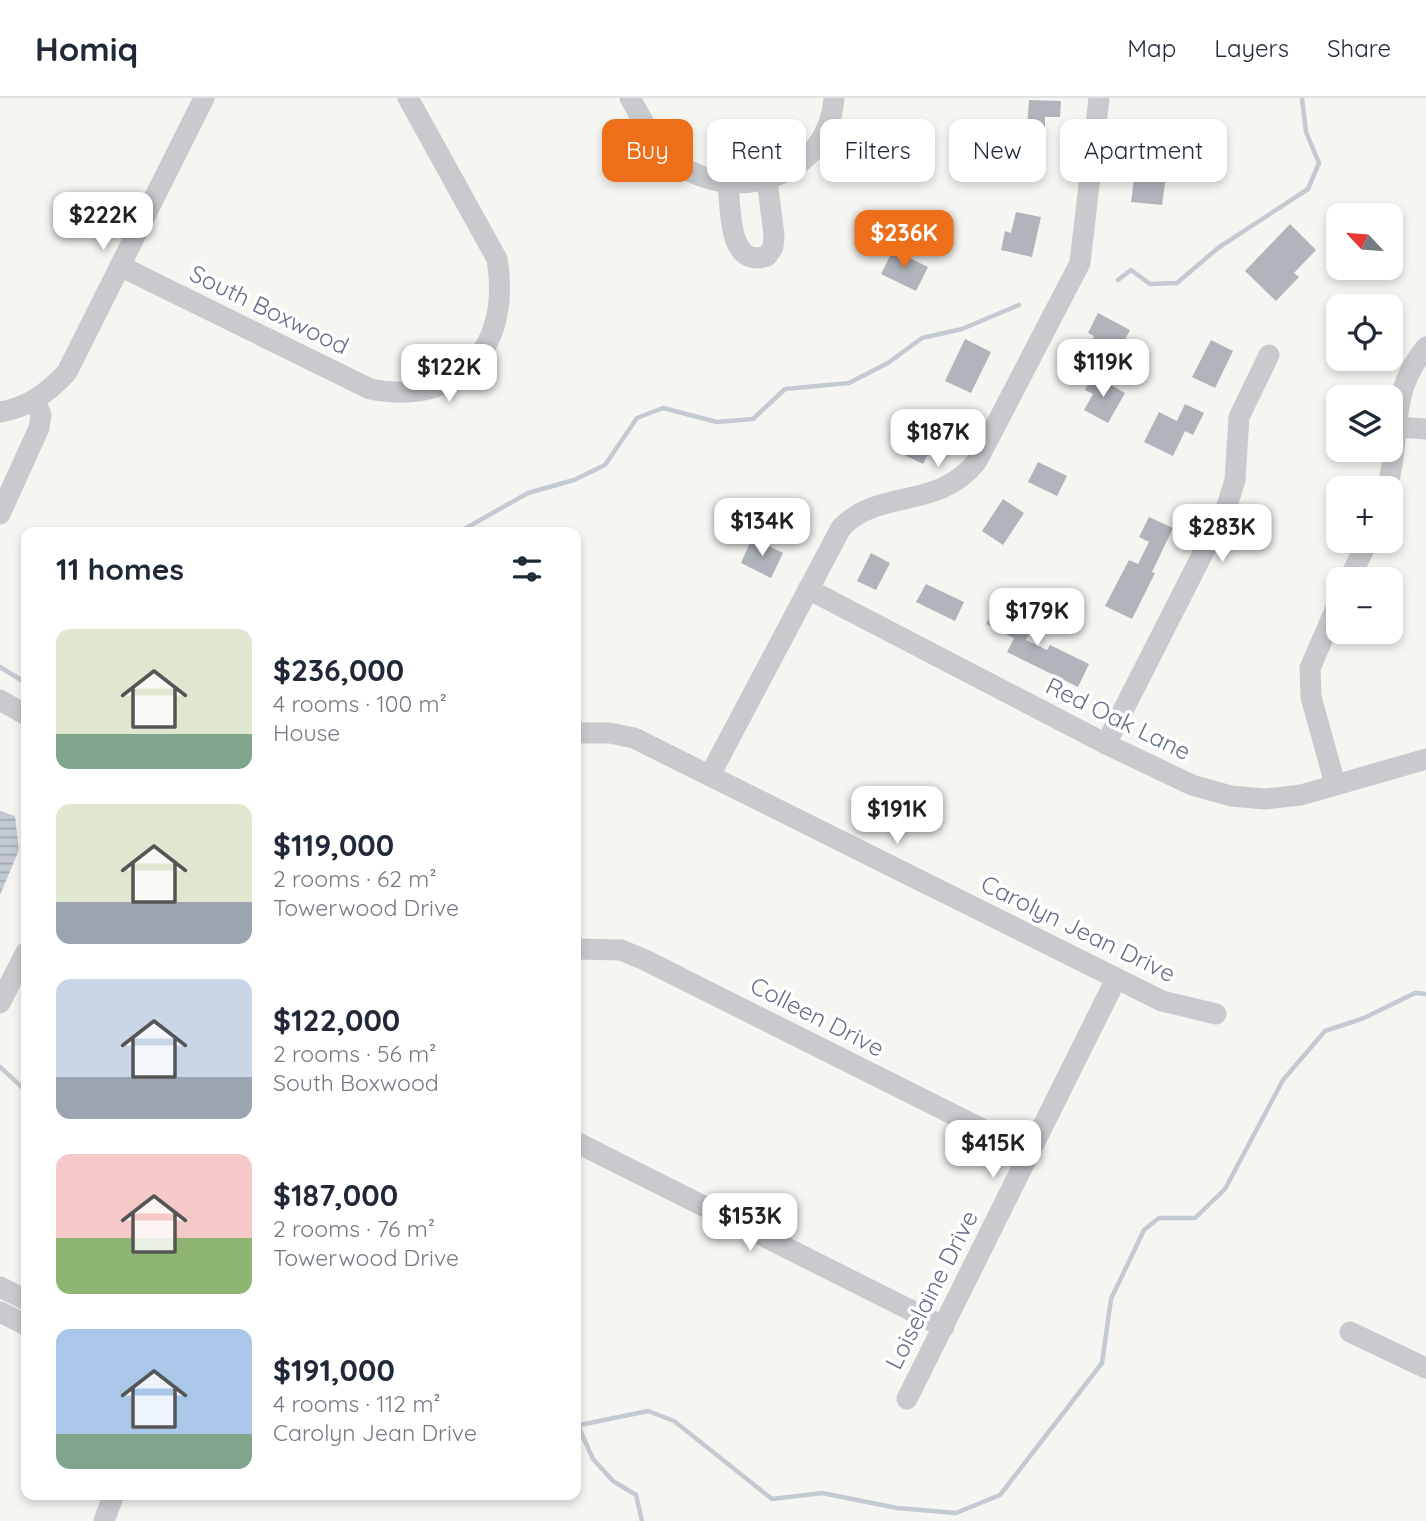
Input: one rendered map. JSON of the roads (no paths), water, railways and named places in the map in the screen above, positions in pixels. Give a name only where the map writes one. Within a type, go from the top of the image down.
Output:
[{"type":"street","points":[[0,412],[35,400],[55,386],[67,372],[204,98]]},
{"type":"street","name":"South Boxwood","points":[[120,266],[370,389],[408,393],[428,391],[444,383],[469,366],[486,346],[501,303],[501,284],[497,259],[408,98]]},
{"type":"street","points":[[630,98],[660,149],[693,173],[728,185],[751,182]]},
{"type":"street","points":[[806,155],[824,133],[834,98]]},
{"type":"street","points":[[710,775],[841,528],[851,517],[865,510],[945,489],[964,478],[977,461],[1080,263],[1100,98]]},
{"type":"street","points":[[728,185],[738,248],[746,258],[756,260],[767,257],[773,247],[767,182]]},
{"type":"street","points":[[1402,385],[1407,372],[1426,347]]},
{"type":"street","points":[[1106,744],[1227,506],[1235,480],[1239,417],[1269,355]]},
{"type":"street","points":[[0,513],[40,428],[41,415],[35,400]]},
{"type":"street","points":[[1403,428],[1426,429]]},
{"type":"street","name":"Red Oak Lane","points":[[808,589],[1106,744],[1192,785],[1231,796],[1265,799],[1289,797],[1426,758]]},
{"type":"street","points":[[1326,631],[1310,668],[1311,697],[1335,784]]},
{"type":"street","points":[[0,700],[21,712]]},
{"type":"street","name":"Carolyn Jean Drive","points":[[581,733],[610,733],[634,738],[1116,979],[1184,1009],[1216,1014]]},
{"type":"street","name":"Colleen Drive","points":[[581,949],[621,950],[645,960],[1030,1153]]},
{"type":"street","points":[[0,1003],[21,961]]},
{"type":"street","name":"Loiselaine Drive","points":[[907,1399],[1116,979]]},
{"type":"street","points":[[581,1145],[944,1327]]},
{"type":"street","points":[[0,1287],[21,1298]]},
{"type":"street","points":[[0,1312],[21,1322]]},
{"type":"street","points":[[1350,1332],[1426,1368]]},
{"type":"street","points":[[104,1521],[112,1500]]},
{"type":"waterway","points":[[1118,280],[1131,270],[1150,284],[1177,283],[1218,248],[1308,189],[1319,163],[1306,132],[1302,98]]},
{"type":"waterway","points":[[468,527],[528,493],[574,480],[605,465],[637,418],[663,408],[717,422],[753,419],[785,389],[849,383],[888,363],[922,338],[962,329],[1019,305]]},
{"type":"waterway","points":[[0,667],[21,680]]},
{"type":"waterway","points":[[581,1425],[648,1411],[674,1421],[772,1499],[822,1493],[897,1508],[956,1513],[1000,1495],[1102,1363],[1111,1299],[1144,1230],[1159,1218],[1195,1218],[1225,1189],[1283,1080],[1325,1031],[1364,1018],[1415,993],[1426,994]]},
{"type":"waterway","points":[[0,1067],[21,1086]]},
{"type":"waterway","points":[[581,1432],[593,1459],[613,1481],[636,1495],[642,1521]]}]
